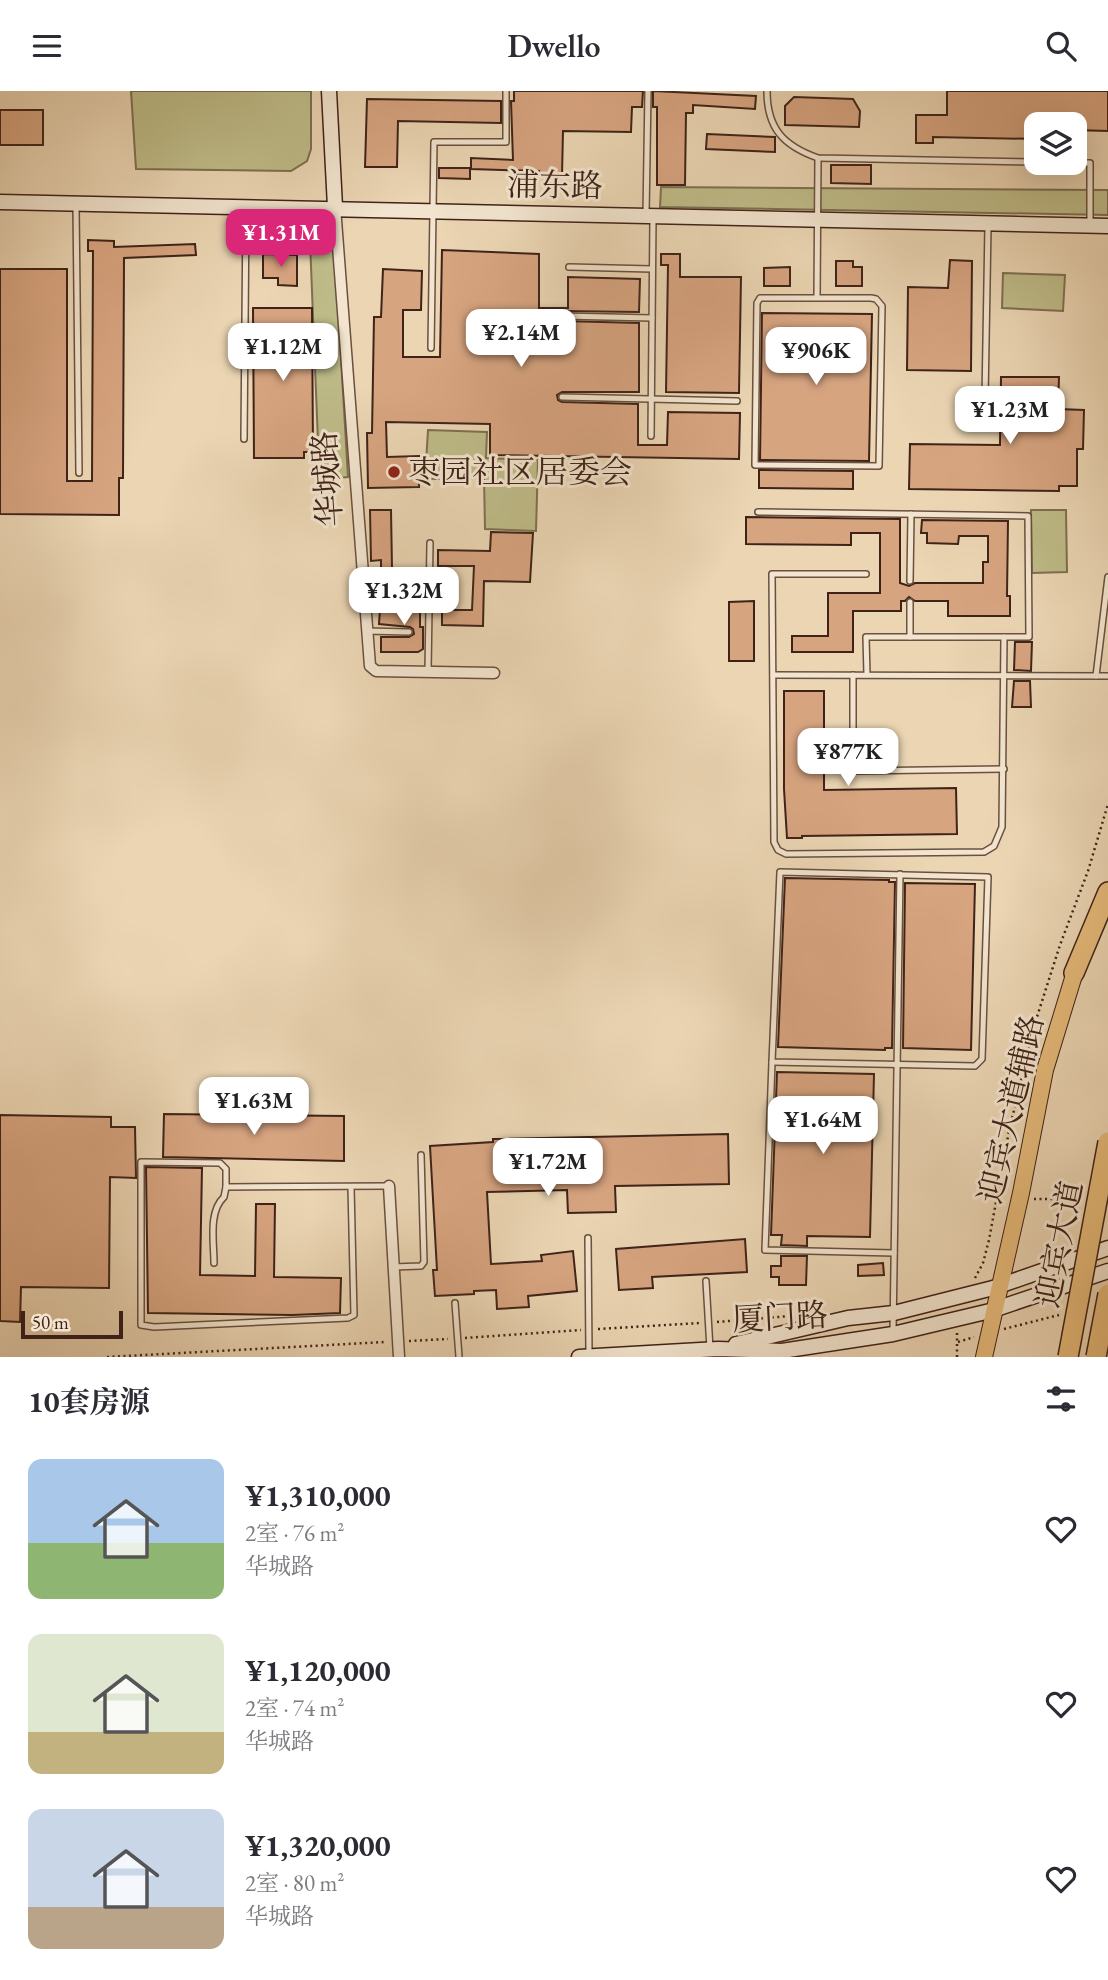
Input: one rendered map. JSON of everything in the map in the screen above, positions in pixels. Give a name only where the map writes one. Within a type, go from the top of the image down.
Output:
[{"type":"highway","points":[[1074,973],[1108,891]]},
{"type":"highway","name":"迎宾大道","points":[[1068,1357],[1108,1142]]},
{"type":"highway","name":"迎宾大道","points":[[1096,1357],[1108,1294]]},
{"type":"main road","name":"迎宾大道辅路","points":[[984,1357],[1045,1070],[1074,973],[1108,877]]},
{"type":"street","name":"华城路","points":[[329,91],[335,207],[370,666],[376,671],[428,672]]},
{"type":"street","name":"浦东路","points":[[0,202],[335,207],[1108,226]]},
{"type":"street","points":[[428,672],[494,673]]},
{"type":"street","points":[[389,1186],[399,1357]]},
{"type":"street","name":"厦门路","points":[[714,1349],[848,1318],[894,1313],[1000,1286],[1108,1248]]},
{"type":"street","name":"厦门路","points":[[714,1349],[782,1351],[893,1334],[995,1309],[1108,1271]]},
{"type":"street","points":[[579,1357],[714,1349]]},
{"type":"lane","points":[[431,348],[434,142],[506,142],[506,91]]},
{"type":"lane","points":[[648,91],[652,268],[651,436]]},
{"type":"lane","points":[[767,91],[767,109],[786,143],[818,158],[1024,162]]},
{"type":"lane","points":[[817,298],[818,158]]},
{"type":"lane","points":[[1087,163],[1090,163],[1090,226]]},
{"type":"lane","points":[[76,203],[79,473]]},
{"type":"lane","points":[[244,439],[246,206]]},
{"type":"lane","points":[[985,398],[988,223]]},
{"type":"lane","points":[[569,267],[652,268]]},
{"type":"lane","points":[[760,298],[817,298],[871,298],[876,299],[882,306],[879,466],[755,465],[757,303],[760,298]]},
{"type":"lane","points":[[562,316],[652,318]]},
{"type":"lane","points":[[562,397],[737,401]]},
{"type":"lane","points":[[758,512],[1028,516],[1030,637],[866,637],[867,675]]},
{"type":"lane","points":[[910,581],[911,514]]},
{"type":"lane","points":[[428,672],[430,543]]},
{"type":"lane","points":[[866,574],[772,574],[774,842],[778,850],[786,854],[984,852],[994,846],[1002,827],[1004,637]]},
{"type":"lane","points":[[1096,676],[1108,577]]},
{"type":"lane","points":[[362,583],[407,583]]},
{"type":"lane","points":[[910,602],[910,637]]},
{"type":"lane","points":[[366,631],[409,632]]},
{"type":"lane","points":[[773,675],[1108,676]]},
{"type":"lane","points":[[853,675],[853,771],[1004,769]]},
{"type":"lane","points":[[772,1062],[975,1066],[982,1059],[988,877],[780,871],[772,1062],[765,1250],[894,1253]]},
{"type":"lane","points":[[893,1334],[900,874]]},
{"type":"lane","points":[[393,1267],[421,1266],[424,1262],[421,1155]]},
{"type":"lane","points":[[214,1263],[215,1206],[224,1197],[226,1169],[220,1163],[141,1162],[141,1325],[145,1327],[348,1318],[354,1315],[351,1187]]},
{"type":"lane","points":[[226,1187],[389,1186]]},
{"type":"lane","points":[[588,1238],[589,1357]]},
{"type":"lane","points":[[706,1281],[708,1323],[714,1349]]},
{"type":"lane","points":[[456,1303],[459,1357]]},
{"type":"path","points":[[971,1281],[984,1263],[1035,1023],[1088,871],[1108,804]]},
{"type":"path","points":[[996,1198],[1083,1199]]},
{"type":"path","points":[[957,1342],[1069,1313]]},
{"type":"path","points":[[107,1357],[398,1342],[792,1316]]},
{"type":"shaded area","points":[[131,91],[311,91],[311,149],[307,161],[291,171],[136,169]]},
{"type":"shaded area","points":[[661,187],[1108,190],[1108,215],[660,207]]},
{"type":"shaded area","points":[[310,241],[334,241],[348,477],[326,479],[324,467],[319,467]]},
{"type":"shaded area","points":[[1003,273],[1065,275],[1063,311],[1002,308]]},
{"type":"shaded area","points":[[428,430],[487,432],[486,458],[538,460],[536,531],[485,529],[484,478],[425,479]]},
{"type":"shaded area","points":[[1031,510],[1066,510],[1067,572],[1032,573]]},
{"type":"building","points":[[514,91],[643,91],[642,107],[632,107],[631,132],[563,131],[562,176],[538,175],[539,171],[471,169],[471,158],[513,160],[511,101],[514,101]]},
{"type":"building","points":[[653,91],[756,96],[755,109],[693,105],[693,113],[686,113],[685,185],[657,185],[657,107],[653,107]]},
{"type":"building","points":[[947,91],[1108,91],[1108,131],[1087,130],[1087,112],[1024,112],[1024,139],[933,137],[933,143],[916,143],[916,115],[947,115]]},
{"type":"building","points":[[794,97],[853,99],[860,111],[859,127],[785,125],[785,106]]},
{"type":"building","points":[[367,99],[501,101],[501,123],[398,121],[397,167],[365,167]]},
{"type":"building","points":[[0,110],[43,110],[43,145],[0,145]]},
{"type":"building","points":[[707,134],[775,137],[775,152],[706,149]]},
{"type":"building","points":[[831,165],[871,165],[871,184],[831,183]]},
{"type":"building","points":[[439,168],[470,168],[470,179],[439,178]]},
{"type":"building","points":[[88,240],[114,241],[114,247],[195,244],[196,255],[124,258],[123,478],[119,478],[119,515],[0,514],[0,269],[67,269],[67,481],[92,481],[93,251],[88,251]]},
{"type":"building","points":[[442,250],[539,254],[539,308],[568,308],[568,277],[640,279],[639,312],[562,311],[557,317],[562,321],[639,323],[639,392],[562,392],[557,395],[558,400],[638,404],[638,445],[667,445],[668,412],[740,413],[739,459],[490,455],[490,424],[386,422],[387,457],[419,456],[419,487],[368,488],[367,433],[372,433],[374,317],[381,317],[383,269],[422,271],[421,310],[403,310],[403,357],[440,357]]},
{"type":"building","points":[[263,254],[297,255],[297,286],[278,285],[278,278],[263,278]]},
{"type":"building","points":[[661,254],[680,254],[680,277],[741,277],[739,393],[666,392],[668,265],[661,265]]},
{"type":"building","points":[[950,260],[972,261],[971,371],[907,370],[908,287],[948,288]]},
{"type":"building","points":[[836,261],[853,261],[853,267],[862,267],[862,286],[836,286]]},
{"type":"building","points":[[790,267],[790,286],[764,286],[764,268]]},
{"type":"building","points":[[253,308],[312,308],[313,452],[304,452],[304,458],[254,458]]},
{"type":"building","points":[[762,313],[872,314],[869,461],[760,460]]},
{"type":"building","points":[[1001,377],[1059,377],[1058,409],[1084,410],[1083,449],[1077,449],[1077,486],[1059,486],[1059,491],[909,489],[910,444],[1000,445]]},
{"type":"building","points":[[759,470],[853,471],[853,489],[759,488]]},
{"type":"building","points":[[370,510],[391,510],[392,568],[416,568],[416,578],[381,578],[381,560],[371,561]]},
{"type":"building","points":[[746,517],[900,519],[900,583],[909,586],[915,583],[983,583],[983,562],[988,562],[988,536],[959,536],[958,544],[927,543],[927,533],[921,533],[922,520],[1008,521],[1007,596],[1010,596],[1010,616],[948,616],[948,601],[915,601],[909,597],[901,601],[901,611],[853,611],[853,652],[792,652],[792,636],[828,636],[828,593],[880,593],[880,533],[851,533],[851,545],[746,544]]},
{"type":"building","points":[[491,532],[533,533],[530,582],[484,581],[483,626],[442,625],[442,610],[472,610],[474,566],[438,566],[438,550],[490,551]]},
{"type":"building","points":[[408,592],[420,592],[423,649],[418,652],[381,652],[381,637],[409,637],[414,634],[410,627],[379,624],[380,609],[408,610]]},
{"type":"building","points":[[754,601],[754,661],[729,661],[729,602]]},
{"type":"building","points":[[1015,642],[1032,642],[1031,671],[1014,670]]},
{"type":"building","points":[[1014,681],[1030,681],[1031,707],[1012,707]]},
{"type":"building","points":[[784,691],[824,691],[824,790],[956,788],[957,834],[787,838]]},
{"type":"building","points":[[785,878],[895,882],[892,1048],[778,1047]]},
{"type":"building","points":[[905,883],[975,884],[971,1050],[903,1048]]},
{"type":"building","points":[[777,1072],[874,1074],[870,1237],[807,1236],[807,1246],[781,1245],[782,1235],[771,1235]]},
{"type":"building","points":[[164,1114],[344,1116],[344,1161],[163,1157]]},
{"type":"building","points":[[0,1115],[111,1117],[111,1127],[135,1127],[136,1178],[110,1177],[109,1288],[21,1287],[20,1322],[0,1321]]},
{"type":"building","points":[[728,1134],[729,1184],[615,1186],[616,1212],[568,1213],[567,1190],[487,1192],[491,1264],[542,1261],[541,1255],[573,1251],[577,1291],[528,1296],[529,1307],[497,1309],[496,1290],[435,1296],[433,1270],[437,1270],[430,1146],[493,1142],[493,1139]]},
{"type":"building","points":[[146,1167],[202,1168],[200,1275],[255,1276],[256,1204],[275,1204],[274,1277],[341,1278],[340,1313],[148,1313]]},
{"type":"building","points":[[745,1239],[747,1272],[652,1277],[653,1288],[619,1290],[616,1249]]},
{"type":"building","points":[[781,1256],[807,1256],[806,1285],[779,1285],[779,1277],[771,1277],[771,1266],[781,1266]]},
{"type":"building","points":[[883,1263],[884,1275],[858,1276],[858,1265]]},
{"type":"place","name":"枣园社区居委会","points":[[394,472]]}]
